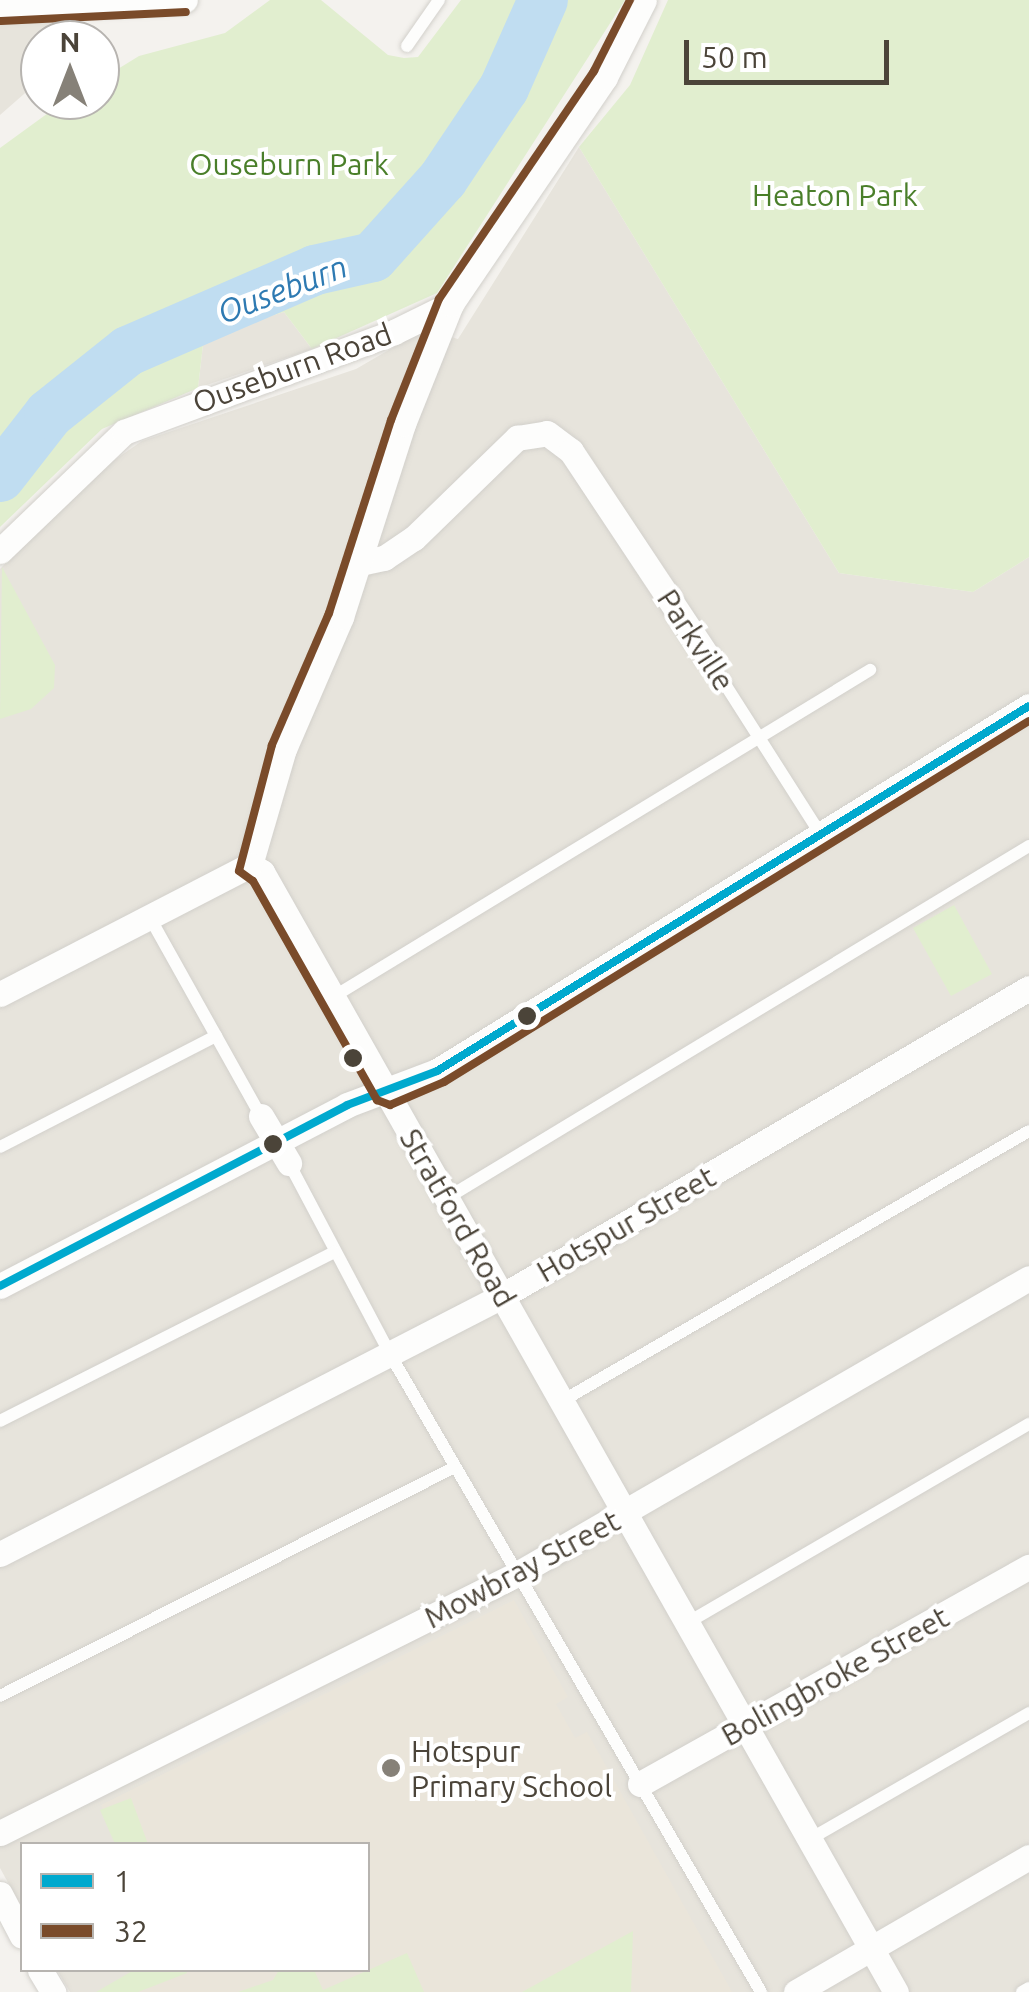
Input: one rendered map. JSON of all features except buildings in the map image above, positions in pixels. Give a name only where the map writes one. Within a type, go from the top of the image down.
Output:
[{"type":"street","points":[[0,9],[54,3],[185,0]]},
{"type":"street","name":"Ouseburn Road","points":[[0,551],[124,432],[394,332],[451,304],[604,78],[644,0]]},
{"type":"street","points":[[0,994],[250,865],[284,749],[360,563],[403,424],[451,304]]},
{"type":"street","name":"Parkville","points":[[360,563],[384,558],[414,538],[517,438],[547,434],[566,444],[706,656]]},
{"type":"street","points":[[0,1286],[283,1153],[387,1093],[437,1071],[1029,706]]},
{"type":"street","name":"Stratford Road","points":[[250,865],[262,872],[896,1992]]},
{"type":"street","name":"Hotspur Street","points":[[0,1554],[502,1296],[1029,988]]},
{"type":"street","points":[[260,1116],[283,1153]]},
{"type":"street","name":"Mowbray Street","points":[[0,1833],[517,1574],[626,1515],[1029,1278]]},
{"type":"street","name":"Bolingbroke Street","points":[[640,1784],[1029,1567]]},
{"type":"street","points":[[796,1992],[1029,1856]]},
{"type":"street","points":[[0,1894],[20,1932]]},
{"type":"lane","points":[[407,46],[438,0]]},
{"type":"lane","name":"Parkville","points":[[706,656],[822,837]]},
{"type":"lane","points":[[333,997],[870,670]]},
{"type":"lane","points":[[446,1198],[1029,846]]},
{"type":"lane","points":[[149,916],[260,1116]]},
{"type":"lane","points":[[0,1146],[216,1036]]},
{"type":"lane","points":[[562,1401],[1029,1131]]},
{"type":"lane","points":[[283,1153],[390,1356],[762,1992]]},
{"type":"lane","points":[[0,1421],[334,1252]]},
{"type":"lane","points":[[687,1622],[1029,1424]]},
{"type":"lane","points":[[0,1696],[455,1467]]},
{"type":"lane","points":[[810,1839],[1029,1713]]},
{"type":"lane","points":[[1022,1992],[1029,1988]]},
{"type":"shaded area","points":[[0,0],[91,0],[79,20],[20,20],[20,98],[0,115]]},
{"type":"shaded area","points":[[579,147],[839,573],[973,592],[1029,557],[1029,1992],[70,1992],[58,1972],[370,1972],[370,1842],[20,1842],[20,1904],[0,1868],[0,569],[84,481],[142,441],[356,369],[425,329],[458,339]]},
{"type":"shaded area","points":[[284,312],[312,349],[198,388],[204,336]]},
{"type":"shaded area","name":"Hotspur Primary School","points":[[514,1600],[568,1697],[556,1704],[575,1738],[587,1732],[732,1992],[102,1992],[140,1972],[370,1972],[370,1842],[119,1842],[101,1805]]},
{"type":"green space","name":"Ouseburn Park","points":[[270,0],[321,0],[388,55],[418,57],[461,0],[625,0],[437,293],[312,349],[284,312],[204,336],[198,388],[102,429],[0,527],[0,148],[38,120],[120,120],[120,68],[139,56],[225,33]]},
{"type":"green space","name":"Heaton Park","points":[[668,0],[1029,0],[1029,557],[973,592],[839,573],[579,147],[630,85]]},
{"type":"green space","points":[[2,567],[55,665],[54,688],[31,709],[0,719]]},
{"type":"green space","points":[[954,905],[992,974],[951,996],[913,928]]},
{"type":"green space","points":[[131,1798],[147,1842],[114,1842],[100,1810]]},
{"type":"green space","points":[[633,1931],[631,1992],[522,1992]]},
{"type":"green space","points":[[407,1953],[424,1992],[238,1992],[273,1980],[278,1972],[315,1972],[323,1990]]},
{"type":"green space","points":[[131,1972],[187,1973],[138,1992],[96,1992]]},
{"type":"waterway","name":"Ouseburn","points":[[0,477],[49,414],[128,351],[315,270],[373,257],[443,179],[504,88],[543,0]]},
{"type":"transit line","name":"32","points":[[630,0],[594,71],[439,299],[391,420],[329,613],[272,745],[239,871],[253,881],[377,1100],[390,1105],[444,1082],[1029,721]]},
{"type":"transit line","name":"32","points":[[1,21],[186,12]]},
{"type":"transit line","name":"1","points":[[0,1286],[347,1105],[437,1071],[1029,706]]},
{"type":"place","name":"Hotspur Primary School","points":[[391,1768]]}]
